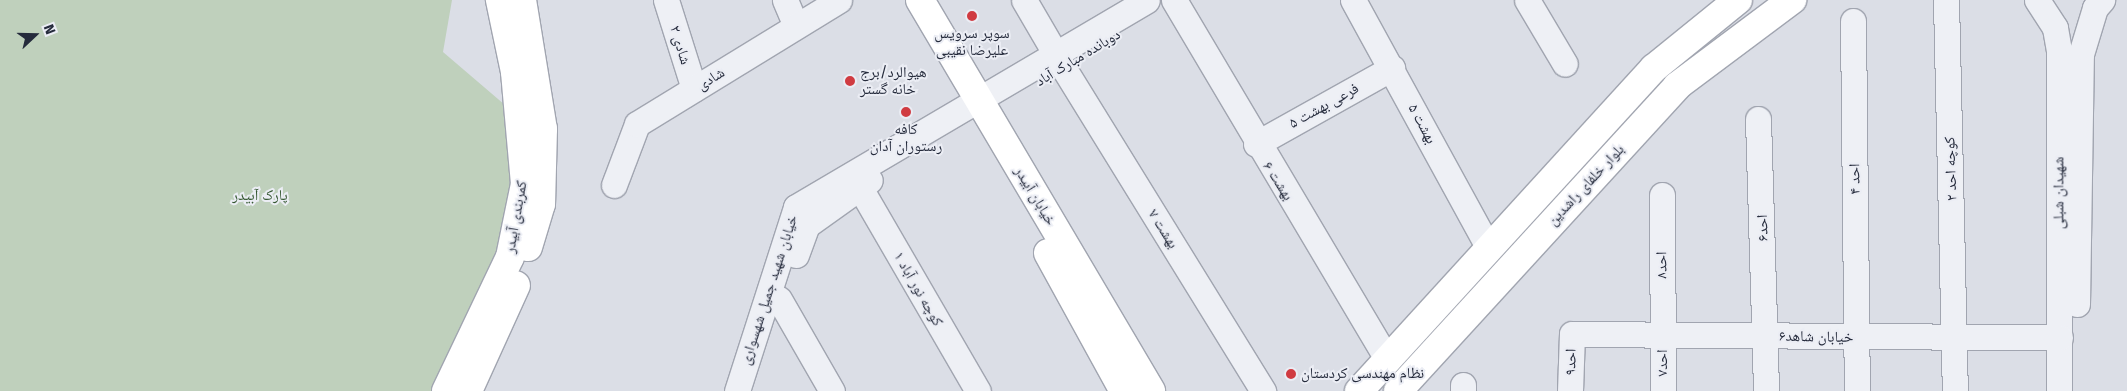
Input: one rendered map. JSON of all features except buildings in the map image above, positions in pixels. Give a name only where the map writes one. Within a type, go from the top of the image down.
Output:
[{"type":"main road","name":"کمربندی آبیدر","points":[[446,391],[510,257],[525,184],[515,72],[500,0]]},
{"type":"main road","name":"کمربندی آبیدر","points":[[468,391],[521,272],[541,204],[543,130],[522,0]]},
{"type":"main road","name":"خیابان آبیدر","points":[[904,0],[976,108],[1151,391]]},
{"type":"main road","name":"خیابان آبیدر","points":[[920,0],[1124,391]]},
{"type":"main road","name":"بلوار خلفای راشدین","points":[[1398,391],[1677,86],[1792,0]]},
{"type":"main road","name":"بلوار خلفای راشدین","points":[[1359,391],[1654,68],[1725,4]]},
{"type":"street","name":"شادی ۲","points":[[666,0],[694,90]]},
{"type":"street","points":[[786,0],[796,26]]},
{"type":"street","name":"شادی","points":[[614,184],[637,124],[840,0]]},
{"type":"street","name":"بهشت ۷","points":[[1024,0],[1263,391]]},
{"type":"street","points":[[1059,60],[1148,0]]},
{"type":"street","name":"دوبانده مبارک آباد","points":[[976,108],[1059,60],[1162,7],[1166,0]]},
{"type":"street","name":"بهشت ۶","points":[[1174,0],[1256,144],[1388,360]]},
{"type":"street","name":"بهشت ۵","points":[[1353,0],[1489,248]]},
{"type":"street","points":[[1527,0],[1566,64]]},
{"type":"street","name":"کوچه احد ۲","points":[[1946,0],[1957,339],[1955,391]]},
{"type":"street","name":"شهیدان شبلی","points":[[2037,0],[2055,28],[2069,93],[2076,391]]},
{"type":"street","name":"شهیدان شبلی","points":[[2059,391],[2069,93],[2094,8],[2102,0]]},
{"type":"street","name":"احد ۴","points":[[1853,21],[1857,391]]},
{"type":"street","name":"فرعی بهشت ۵","points":[[1256,144],[1392,68]]},
{"type":"street","name":"خیابان شهید جمیل شهسواری","points":[[752,391],[779,299],[807,225],[859,186],[976,108]]},
{"type":"street","name":"خیابان شهید جمیل شهسواری","points":[[737,391],[796,207],[976,108]]},
{"type":"street","name":"احد۶","points":[[1758,119],[1767,336],[1766,391]]},
{"type":"street","name":"کوچه نور آباد ۱","points":[[859,186],[978,391]]},
{"type":"street","name":"احد۸","points":[[1662,195],[1663,335]]},
{"type":"street","points":[[779,299],[832,391]]},
{"type":"street","name":"خیابان شاهد۶","points":[[1572,334],[1957,339],[2060,337]]},
{"type":"street","name":"احد۹","points":[[1570,391],[1572,334]]},
{"type":"street","name":"احد۷","points":[[1663,335],[1663,391]]},
{"type":"green space","name":"پارک آبیدر","points":[[0,0],[452,0],[443,52],[505,105],[519,225],[440,391],[0,391]]},
{"type":"place","name":"سوپر سرویس علیرضا نقیبی","points":[[972,16]]},
{"type":"place","name":"هیوالرد/برج خانه گستر","points":[[850,81]]},
{"type":"place","name":"کافه رستوران آدان","points":[[906,112]]},
{"type":"place","name":"نظام مهندسی کردستان","points":[[1291,374]]}]
